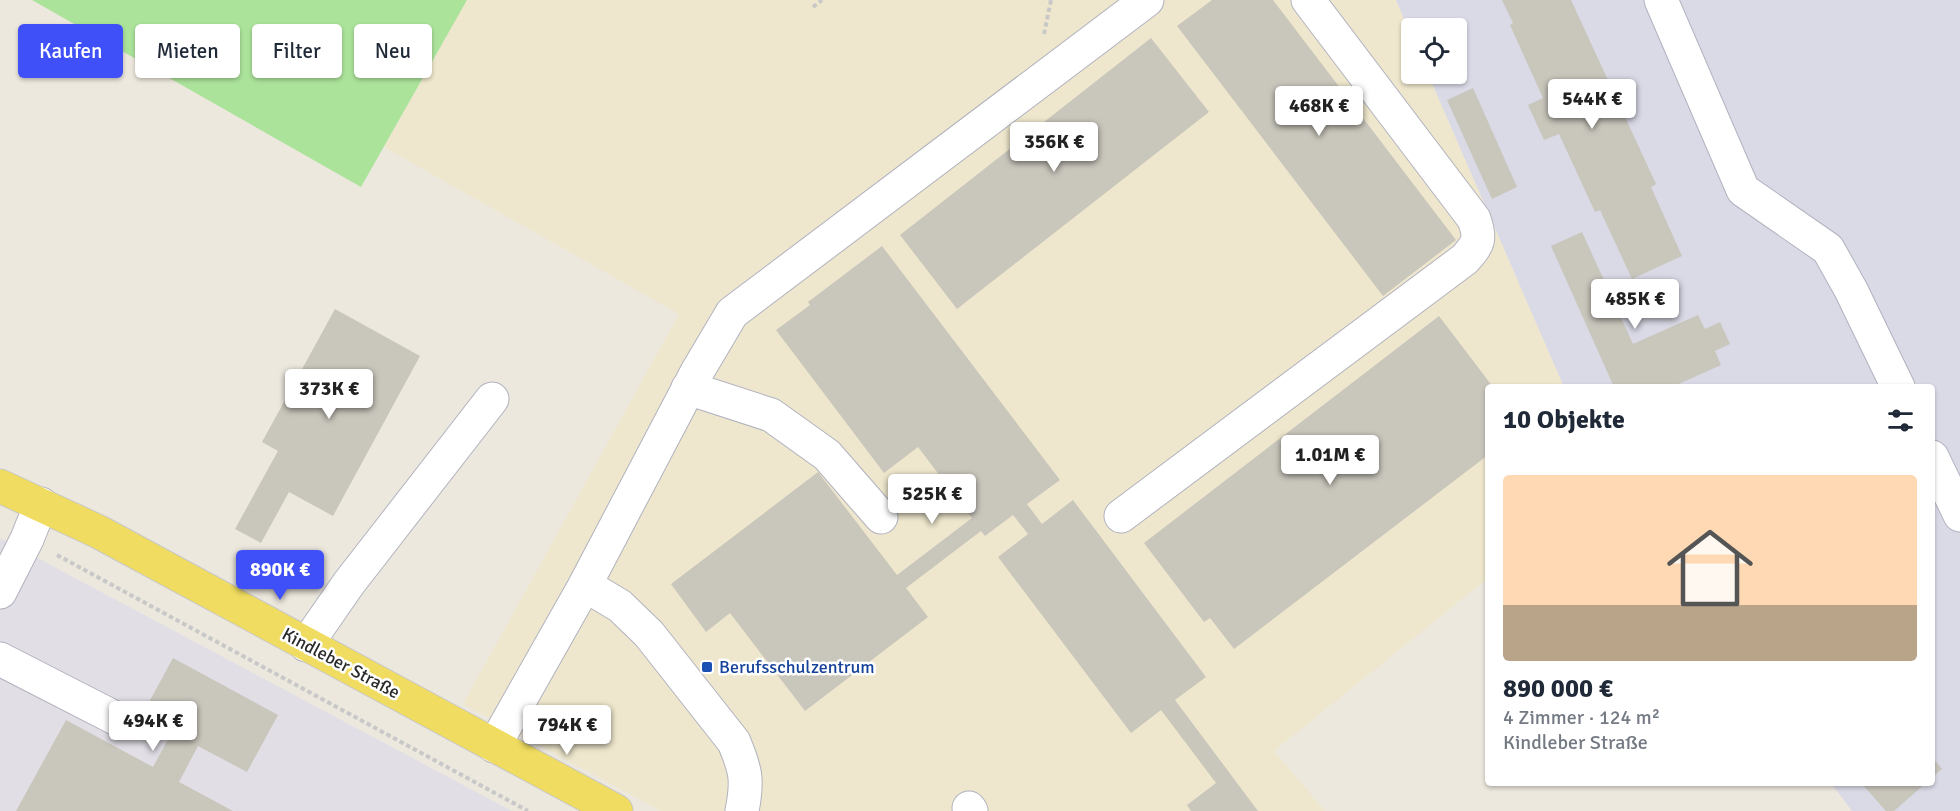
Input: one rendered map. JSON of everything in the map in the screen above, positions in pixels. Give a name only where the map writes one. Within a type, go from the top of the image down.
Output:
[{"type":"main road","name":"Kindleber Straße","points":[[0,486],[99,532],[616,811]]},
{"type":"street","points":[[494,746],[585,585],[688,388],[732,313],[1147,0]]},
{"type":"street","points":[[1121,516],[1455,266],[1477,246],[1479,234],[1474,219],[1308,0]]},
{"type":"street","points":[[1660,0],[1743,190],[1828,249],[1851,290],[1897,384]]},
{"type":"street","points":[[688,388],[771,415],[827,455],[881,517]]},
{"type":"street","points":[[306,645],[349,583],[492,399]]},
{"type":"street","points":[[1935,463],[1960,515]]},
{"type":"street","points":[[0,592],[27,539],[40,504]]},
{"type":"street","points":[[585,585],[620,606],[649,634],[734,742],[743,763],[747,786],[742,811]]},
{"type":"street","points":[[0,659],[121,722]]},
{"type":"path","points":[[813,7],[822,0]]},
{"type":"path","points":[[27,539],[528,811]]},
{"type":"shaded area","points":[[467,0],[1396,0],[1404,18],[1401,18],[1401,84],[1432,84],[1563,384],[1485,384],[1485,580],[1274,751],[1325,811],[661,811],[463,704],[679,314],[384,147],[423,78],[432,78],[432,62]]},
{"type":"shaded area","points":[[1396,0],[1960,0],[1960,811],[1852,811],[1833,786],[1935,786],[1935,384],[1563,384],[1432,84],[1467,84],[1467,18],[1404,18]]},
{"type":"shaded area","points":[[0,538],[512,811],[0,811]]},
{"type":"green space","points":[[32,0],[467,0],[432,62],[432,24],[354,24],[354,78],[423,78],[361,187],[169,78],[240,78],[240,24],[135,24],[135,59],[123,52],[123,24],[74,24]]},
{"type":"building","points":[[1212,0],[1273,0],[1456,240],[1383,296],[1177,26]]},
{"type":"building","points":[[1502,0],[1571,0],[1656,184],[1651,187],[1682,256],[1632,279],[1600,210],[1595,212],[1559,134],[1544,140],[1528,105],[1543,98],[1510,25],[1513,23]]},
{"type":"building","points":[[1151,38],[1209,112],[957,309],[900,235]]},
{"type":"building","points":[[1473,88],[1517,187],[1492,199],[1447,100]]},
{"type":"building","points":[[1582,232],[1633,344],[1698,315],[1705,329],[1720,322],[1730,344],[1715,351],[1721,365],[1679,384],[1613,384],[1551,246]]},
{"type":"building","points":[[882,246],[1060,480],[1027,504],[1042,524],[1073,500],[1206,677],[1175,700],[1258,811],[1191,811],[1187,805],[1216,783],[1161,710],[1131,733],[998,557],[1028,534],[1013,515],[985,536],[981,531],[906,588],[928,617],[805,711],[730,613],[706,632],[671,584],[818,472],[897,575],[972,518],[918,447],[884,473],[776,330],[810,305],[808,302]]},
{"type":"building","points":[[335,309],[420,356],[333,516],[289,492],[261,543],[235,529],[278,451],[262,442]]},
{"type":"building","points":[[1439,316],[1491,384],[1485,384],[1485,457],[1234,649],[1210,618],[1204,622],[1144,543]]},
{"type":"building","points":[[173,658],[278,715],[247,772],[198,746],[179,782],[233,811],[16,811],[66,720],[153,767],[172,732],[142,715]]},
{"type":"building","points":[[1935,761],[1942,769],[1935,775]]},
{"type":"building","points":[[1864,786],[1923,786],[1894,811],[1886,811]]},
{"type":"place","name":"Berufsschulzentrum","points":[[707,667]]}]
